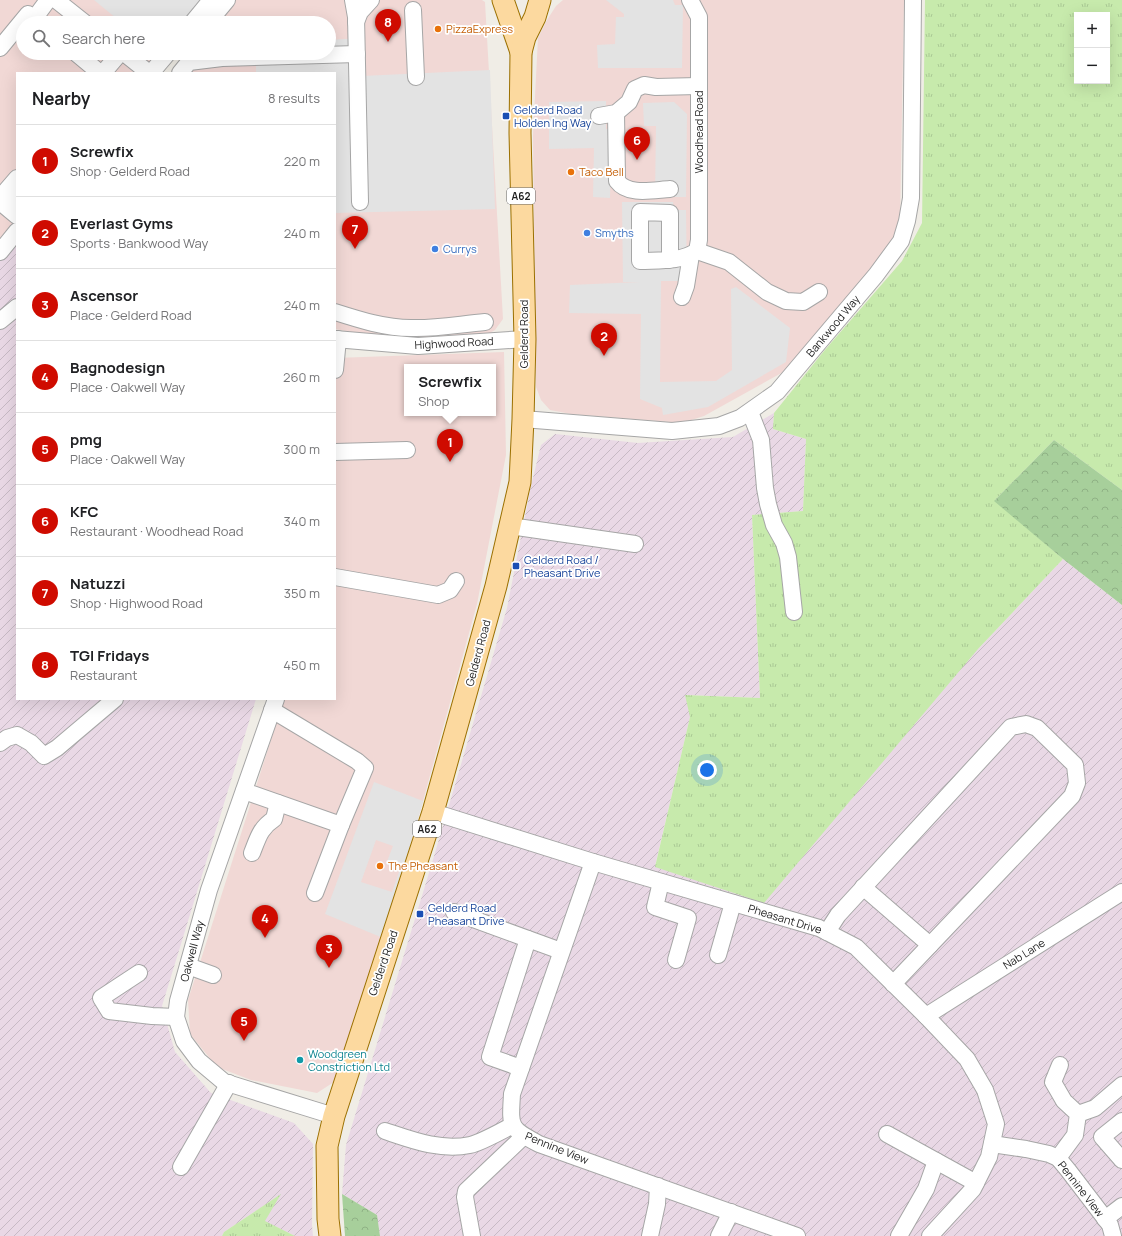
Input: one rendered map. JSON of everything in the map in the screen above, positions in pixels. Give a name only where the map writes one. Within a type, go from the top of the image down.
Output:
[{"type":"main road","name":"Gelderd Road","points":[[503,0],[513,4],[522,5],[540,0]]},
{"type":"main road","name":"Gelderd Road","points":[[503,0],[521,52]]},
{"type":"main road","name":"Gelderd Road","points":[[330,1236],[328,1219],[327,1146],[334,1116],[433,812],[496,586],[520,482],[523,419],[524,339],[520,133],[521,52],[525,37],[535,17],[540,0]]},
{"type":"street","points":[[39,16],[48,0]]},
{"type":"street","points":[[56,0],[70,16]]},
{"type":"street","points":[[197,16],[210,0]]},
{"type":"street","points":[[214,16],[227,0]]},
{"type":"street","points":[[353,0],[356,19],[360,202]]},
{"type":"street","points":[[356,19],[371,0]]},
{"type":"street","name":"Woodhead Road","points":[[682,297],[686,286],[685,256],[699,240],[699,17],[690,0]]},
{"type":"street","name":"Bankwood Way","points":[[523,419],[672,431],[718,426],[740,418],[777,392],[876,275],[901,241],[911,198],[913,0]]},
{"type":"street","points":[[413,10],[416,77]]},
{"type":"street","points":[[0,48],[16,29]]},
{"type":"street","points":[[336,54],[357,54]]},
{"type":"street","points":[[84,60],[99,72]]},
{"type":"street","points":[[104,72],[114,60]]},
{"type":"street","points":[[133,60],[149,72]]},
{"type":"street","points":[[152,72],[175,63],[199,60]]},
{"type":"street","points":[[161,72],[175,63]]},
{"type":"street","points":[[599,116],[616,113],[629,102],[635,89],[644,85],[656,87],[698,86]]},
{"type":"street","points":[[616,113],[617,181],[621,187],[633,191],[670,189]]},
{"type":"street","points":[[16,180],[6,196],[16,214]]},
{"type":"street","points":[[0,251],[16,232]]},
{"type":"street","points":[[685,256],[729,262],[767,292],[786,301],[803,302],[818,292]]},
{"type":"street","points":[[0,321],[16,308]]},
{"type":"street","points":[[336,312],[367,323],[397,328],[485,322]]},
{"type":"street","name":"Highwood Road","points":[[336,339],[418,346],[524,339]]},
{"type":"street","points":[[750,412],[761,440],[765,488],[768,504],[774,525],[784,542],[788,557],[794,612]]},
{"type":"street","points":[[336,452],[407,450]]},
{"type":"street","points":[[510,526],[635,544]]},
{"type":"street","points":[[336,578],[438,595],[450,590],[456,581]]},
{"type":"street","points":[[0,743],[7,738],[17,735],[31,743],[44,756],[57,748],[114,700]]},
{"type":"street","points":[[274,705],[357,761],[365,768],[315,893]]},
{"type":"street","name":"Oakwell Way","points":[[274,705],[209,890],[178,1001],[176,1017],[184,1041],[199,1061],[224,1082],[334,1116]]},
{"type":"street","points":[[827,932],[838,915],[863,887],[1011,727],[1026,724],[1037,728],[1075,765],[1077,783],[1072,796],[893,984]]},
{"type":"street","points":[[244,791],[341,825]]},
{"type":"street","points":[[252,853],[261,830],[266,824],[274,819],[278,803]]},
{"type":"street","name":"Pheasant Drive","points":[[433,812],[593,862],[819,928],[856,947],[967,1059],[985,1090],[996,1124],[989,1156],[973,1189],[930,1236]]},
{"type":"street","name":"Pennine View","points":[[593,862],[512,1094],[511,1117],[518,1131],[539,1144],[797,1236]]},
{"type":"street","points":[[661,882],[655,907],[688,918],[676,960]]},
{"type":"street","points":[[863,887],[930,945]]},
{"type":"street","name":"Nab Lane","points":[[926,1016],[1122,892]]},
{"type":"street","points":[[718,955],[733,903]]},
{"type":"street","points":[[454,912],[562,951]]},
{"type":"street","points":[[521,1068],[490,1056],[528,939]]},
{"type":"street","points":[[188,966],[213,975]]},
{"type":"street","points":[[139,973],[101,998],[109,1011],[176,1017]]},
{"type":"street","points":[[1060,1065],[1053,1082],[1064,1101],[1078,1114]]},
{"type":"street","points":[[181,1167],[229,1083]]},
{"type":"street","points":[[1078,1114],[1095,1108],[1122,1085]]},
{"type":"street","points":[[1058,1158],[1075,1135],[1078,1114]]},
{"type":"street","points":[[1122,1121],[1102,1137],[1122,1160]]},
{"type":"street","points":[[385,1130],[429,1145],[449,1147],[471,1145],[518,1131]]},
{"type":"street","points":[[472,1236],[465,1197],[466,1191],[518,1131]]},
{"type":"street","points":[[887,1134],[976,1183]]},
{"type":"street","name":"Pennine View","points":[[992,1144],[1026,1149],[1049,1154],[1058,1158],[1110,1225],[1113,1236]]},
{"type":"street","points":[[899,1236],[926,1189],[936,1161]]},
{"type":"street","points":[[650,1236],[657,1204],[658,1186]]},
{"type":"street","points":[[1105,1219],[1122,1206]]},
{"type":"street","points":[[719,1236],[731,1212]]},
{"type":"shaded area","points":[[0,0],[202,0],[189,16],[16,16],[16,60],[153,60],[143,72],[16,72],[16,224],[0,244]]},
{"type":"shaded area","points":[[94,0],[201,0],[188,16],[113,16]]},
{"type":"shaded area","points":[[232,0],[482,0],[485,2],[503,319],[495,330],[488,334],[406,340],[374,337],[336,329],[336,72],[184,72],[193,60],[336,60],[336,16],[221,16]]},
{"type":"shaded area","points":[[563,0],[904,0],[900,222],[890,245],[785,371],[704,416],[682,423],[571,414],[550,410],[541,400],[536,387],[533,135],[538,38],[556,6]]},
{"type":"shaded area","points":[[606,0],[673,0],[675,5],[683,5],[682,68],[598,68],[597,45],[615,44],[616,17],[624,17],[624,14]]},
{"type":"shaded area","points":[[361,38],[362,76],[490,70],[495,209],[336,213],[336,72],[256,72],[256,60],[336,60],[336,40]]},
{"type":"shaded area","points":[[606,101],[606,129],[612,130],[610,198],[593,197],[594,148],[549,149],[549,102]]},
{"type":"shaded area","points":[[674,102],[687,114],[686,197],[655,197],[656,126],[644,126],[643,103]]},
{"type":"shaded area","points":[[622,202],[673,202],[674,210],[686,210],[687,281],[661,281],[660,382],[716,381],[732,370],[731,289],[736,287],[790,328],[786,362],[708,407],[663,415],[662,408],[640,399],[641,314],[569,313],[570,285],[640,282],[623,282]]},
{"type":"shaded area","points":[[16,223],[16,700],[256,700],[162,1006],[175,1052],[211,1093],[294,1123],[313,1144],[313,1236],[295,1236],[264,1221],[280,1195],[224,1232],[222,1236],[0,1236],[0,243]]},
{"type":"shaded area","points":[[504,352],[506,455],[477,604],[423,801],[381,944],[337,1080],[317,1093],[251,1080],[217,1067],[190,1034],[188,1000],[284,700],[336,700],[336,358]]},
{"type":"shaded area","points":[[774,413],[773,429],[806,439],[803,511],[752,515],[760,698],[686,695],[690,717],[655,866],[978,649],[1063,559],[1122,605],[1122,1236],[380,1236],[377,1215],[342,1194],[346,1145],[432,863],[507,608],[531,486],[541,445],[555,434],[638,443],[733,437]]},
{"type":"shaded area","points":[[374,782],[423,801],[383,938],[325,914]],"holes":[[[376,840],[393,846],[386,864],[400,869],[392,892],[361,882]]]},
{"type":"green space","points":[[925,0],[1122,0],[1122,490],[1054,440],[995,500],[1063,559],[978,649],[764,903],[655,867],[690,717],[685,695],[760,698],[752,515],[803,511],[806,439],[773,429],[774,413],[824,351],[902,261],[922,223]]},
{"type":"green space","points":[[1054,440],[1122,490],[1122,605],[1063,559],[994,501]]},
{"type":"green space","points":[[281,1194],[265,1221],[295,1236],[222,1236],[224,1232]]},
{"type":"green space","points":[[342,1194],[377,1215],[380,1236],[345,1236]]},
{"type":"place","name":"PizzaExpress","points":[[438,29]]},
{"type":"place","name":"TGI Fridays","points":[[388,42]]},
{"type":"place","name":"Gelderd Road Holden Ing Way","points":[[506,116]]},
{"type":"place","name":"KFC","points":[[637,160]]},
{"type":"place","name":"Taco Bell","points":[[571,172]]},
{"type":"place","name":"Smyths","points":[[587,233]]},
{"type":"place","name":"Natuzzi","points":[[355,249]]},
{"type":"place","name":"Currys","points":[[435,249]]},
{"type":"place","name":"Everlast Gyms","points":[[604,356]]},
{"type":"place","name":"Screwfix","points":[[450,462]]},
{"type":"place","name":"Gelderd Road / Pheasant Drive","points":[[516,566]]},
{"type":"place","name":"The Pheasant","points":[[380,866]]},
{"type":"place","name":"Gelderd Road Pheasant Drive","points":[[420,914]]},
{"type":"place","name":"Bagnodesign","points":[[265,938]]},
{"type":"place","name":"Ascensor","points":[[329,968]]},
{"type":"place","name":"pmg","points":[[244,1041]]},
{"type":"place","name":"Woodgreen Constriction Ltd","points":[[300,1060]]}]
